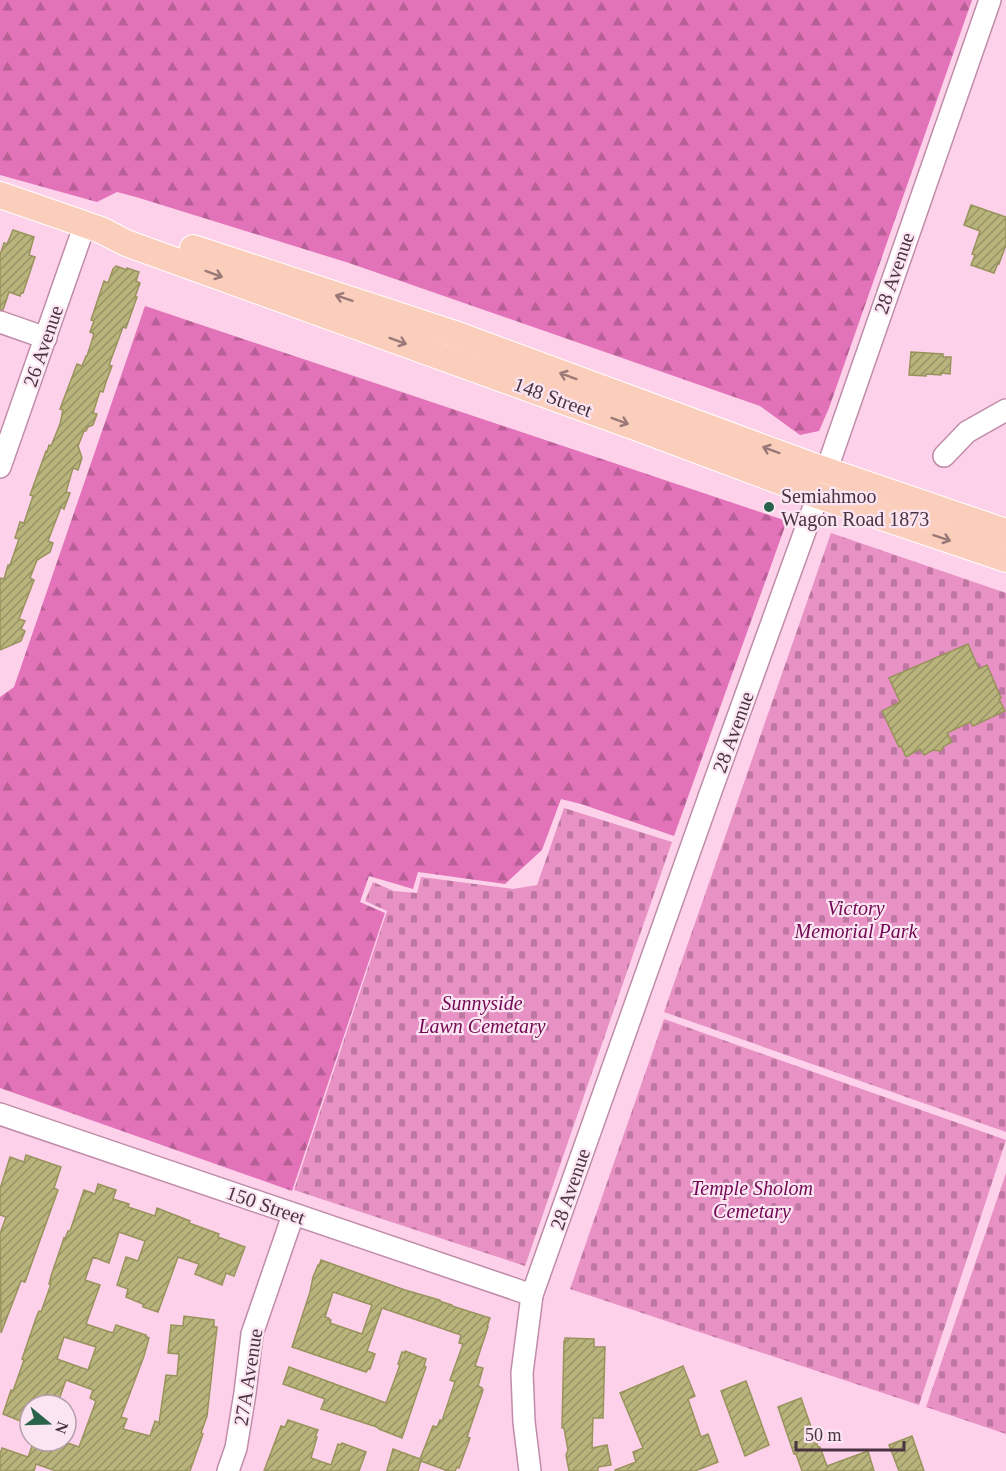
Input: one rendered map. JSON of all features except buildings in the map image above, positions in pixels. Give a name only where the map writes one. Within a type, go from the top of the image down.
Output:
[{"type":"main road","name":"148 Street","points":[[0,195],[93,227],[126,243],[817,495],[1006,560]]},
{"type":"main road","name":"148 Street","points":[[93,227],[177,243],[452,333],[826,471],[1006,532]]},
{"type":"street","name":"28 Avenue","points":[[530,1471],[524,1422],[522,1373],[532,1295],[826,471],[990,0]]},
{"type":"street","name":"26 Avenue","points":[[0,467],[46,338],[93,227]]},
{"type":"street","points":[[0,322],[46,338]]},
{"type":"street","points":[[944,456],[967,432],[1006,410]]},
{"type":"street","name":"150 Street","points":[[0,1114],[532,1295]]},
{"type":"street","name":"27A Avenue","points":[[228,1471],[236,1448],[252,1334],[293,1215]]},
{"type":"green space","points":[[0,0],[972,0],[829,408],[819,431],[800,435],[760,406],[349,263],[117,192],[97,202],[0,175]]},
{"type":"green space","points":[[145,306],[787,521],[674,836],[561,799],[542,850],[505,884],[418,872],[413,889],[369,876],[360,902],[385,913],[292,1191],[0,1088],[0,697],[14,687]]},
{"type":"green space","name":"Victory Memorial Park","points":[[831,533],[1006,593],[1006,1132],[664,1012]]},
{"type":"green space","name":"Sunnyside Lawn Cemetary","points":[[564,808],[672,842],[525,1266],[294,1190],[387,911],[365,901],[373,882],[394,891],[417,893],[421,877],[513,889],[537,885]]},
{"type":"green space","name":"Temple Sholom Cemetary","points":[[664,1019],[1006,1140],[919,1405],[570,1289]]},
{"type":"green space","points":[[1006,1173],[1006,1434],[926,1407]]},
{"type":"place","name":"Semiahmoo Wagon Road 1873","points":[[769,507]]}]
